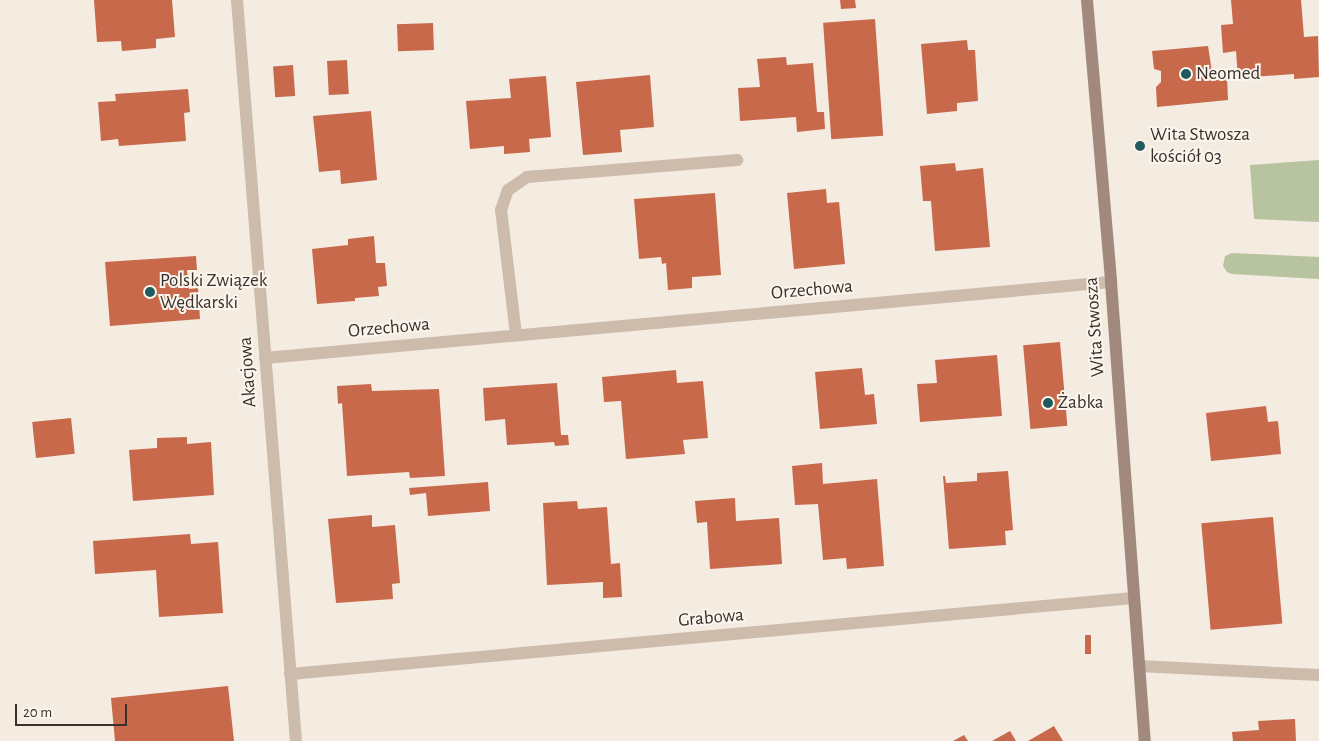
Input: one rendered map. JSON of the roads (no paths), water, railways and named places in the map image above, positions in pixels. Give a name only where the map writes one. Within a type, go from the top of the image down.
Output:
[{"type":"street","name":"Akacjowa","points":[[237,0],[296,741]]},
{"type":"street","name":"Wita Stwosza","points":[[1087,0],[1111,282],[1145,741]]},
{"type":"street","points":[[516,336],[501,210],[508,190],[527,178],[736,160]]},
{"type":"street","name":"Orzechowa","points":[[265,358],[1111,282]]},
{"type":"street","name":"Grabowa","points":[[290,674],[1134,598]]},
{"type":"street","points":[[1139,666],[1319,675]]},
{"type":"place","name":"Neomed","points":[[1186,74]]},
{"type":"place","name":"Wita Stwosza kościół 03","points":[[1140,146]]},
{"type":"place","name":"Polski Związek Wędkarski","points":[[150,292]]},
{"type":"place","name":"Żabka","points":[[1048,403]]}]
